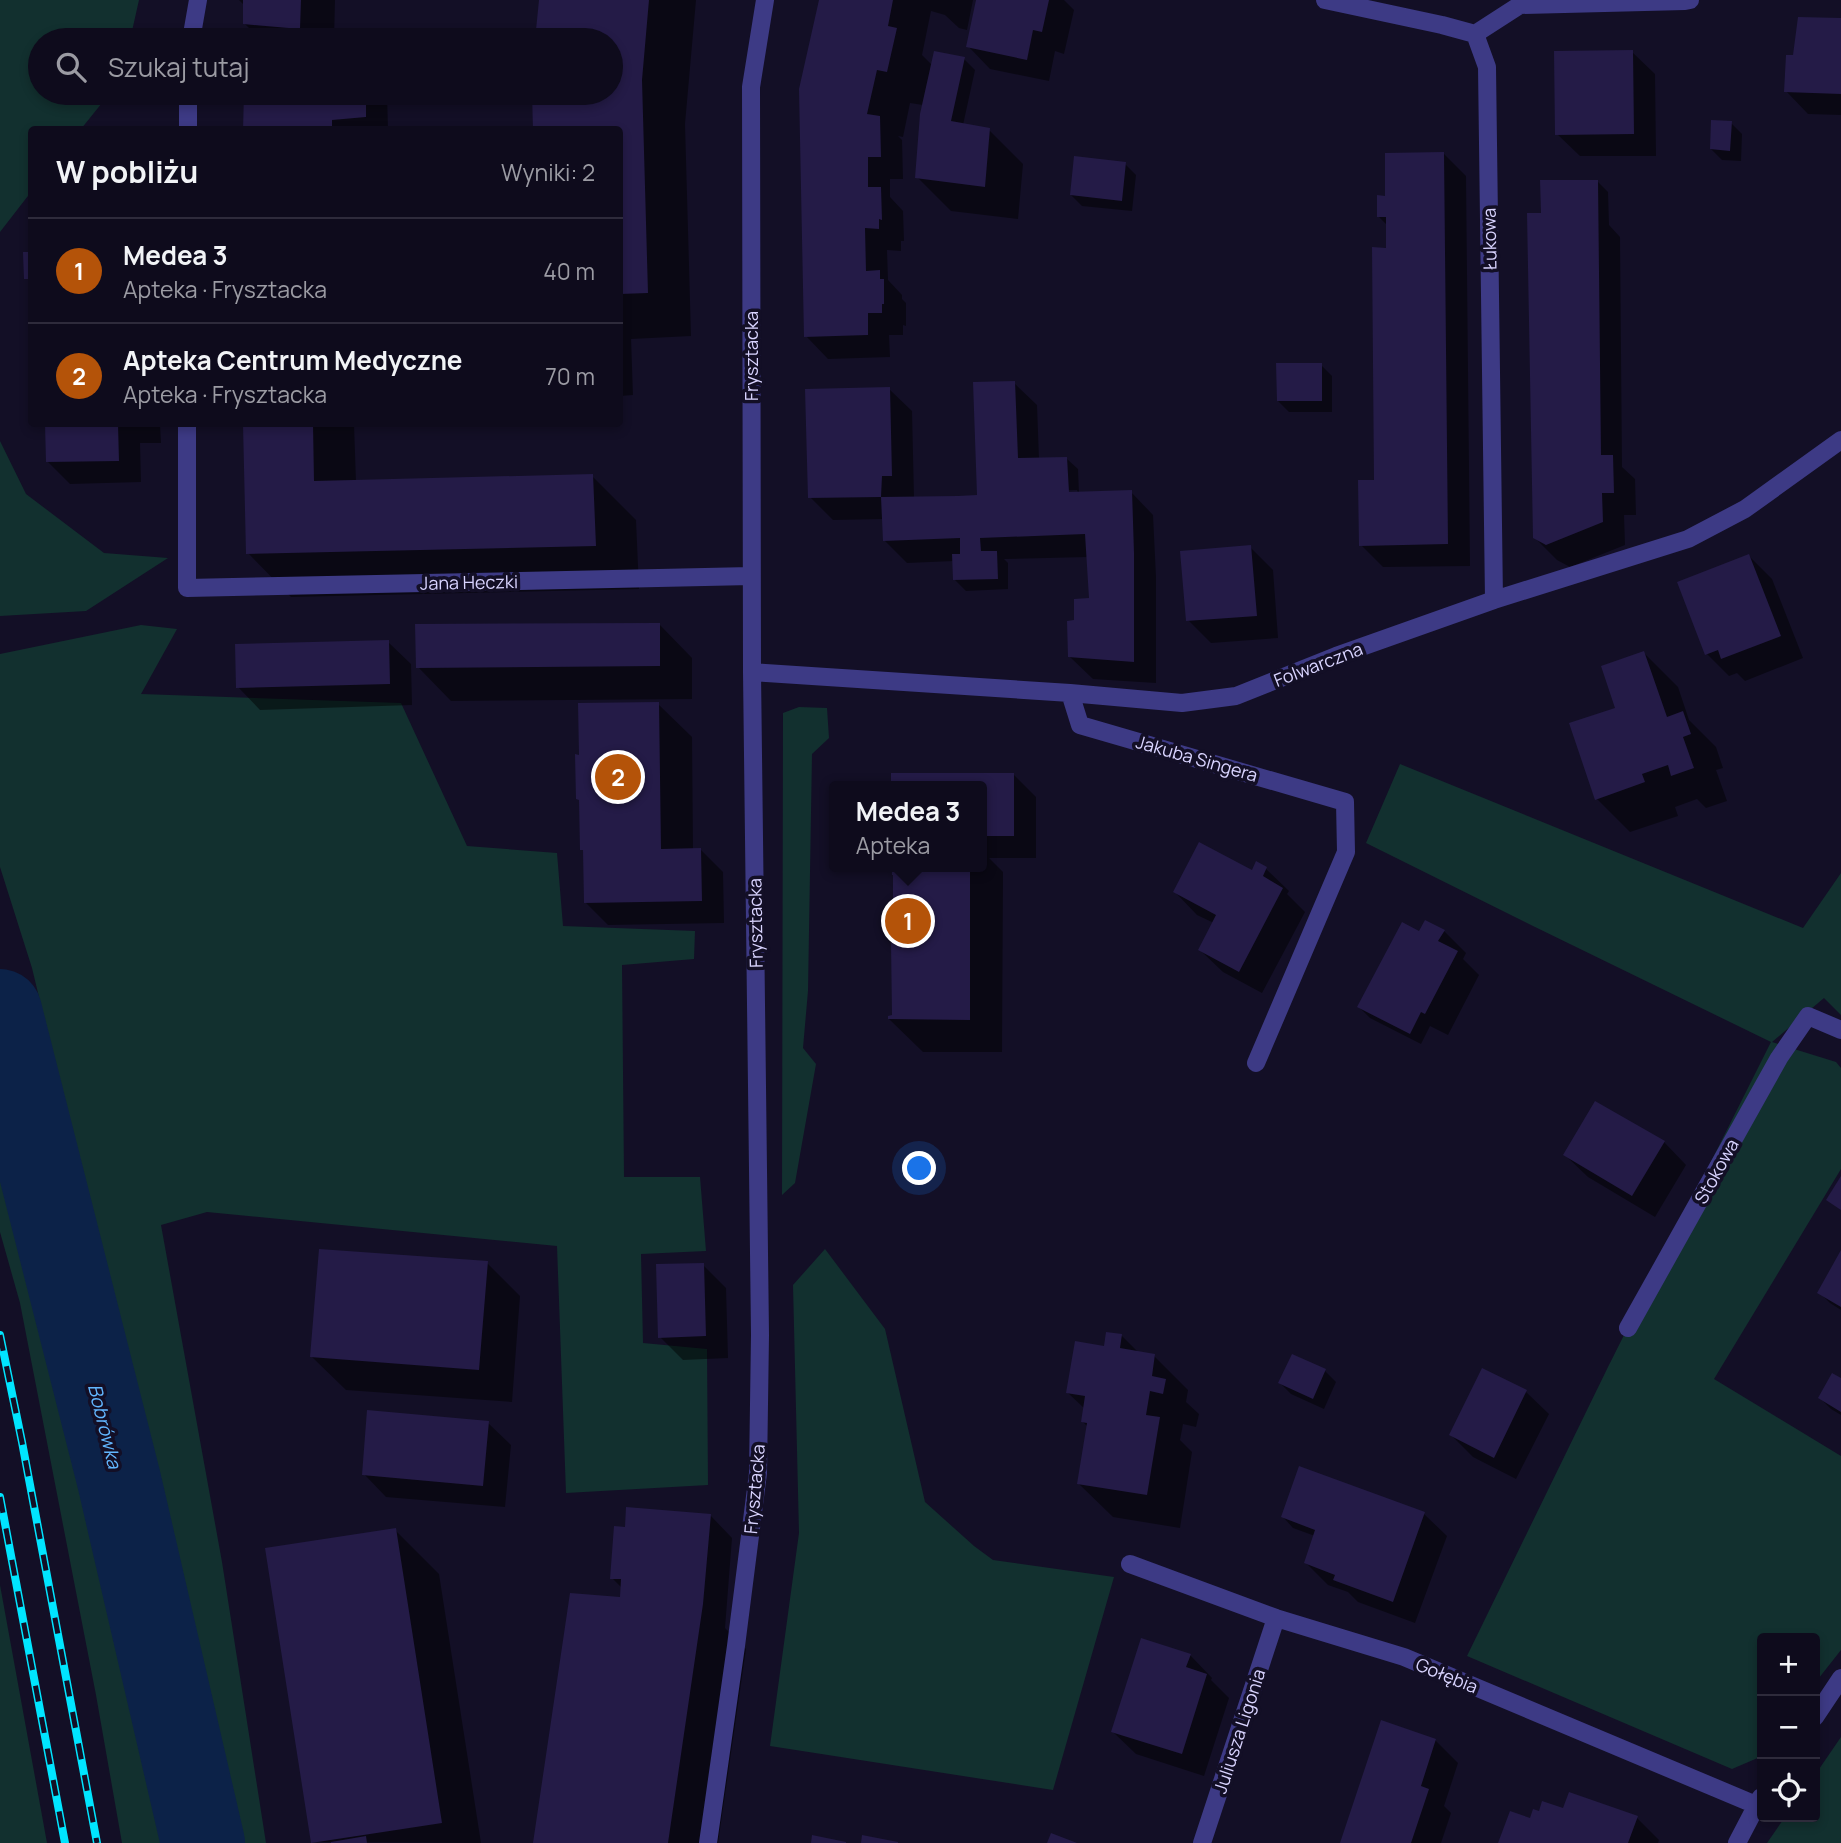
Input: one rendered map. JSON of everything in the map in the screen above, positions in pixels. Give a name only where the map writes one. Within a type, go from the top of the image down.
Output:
[{"type":"street","points":[[193,28],[198,0]]},
{"type":"street","name":"Frysztacka","points":[[708,1843],[758,1473],[760,1335],[751,576],[751,87],[765,0]]},
{"type":"street","points":[[1325,0],[1475,33],[1520,5],[1690,0]]},
{"type":"street","name":"Łukowa","points":[[1475,33],[1487,67],[1494,600]]},
{"type":"street","points":[[188,105],[188,126]]},
{"type":"street","name":"Jana Heczki","points":[[187,427],[187,588],[751,576]]},
{"type":"street","name":"Folwarczna","points":[[752,672],[1182,703],[1236,696],[1336,656],[1494,600],[1688,539],[1745,509],[1841,440]]},
{"type":"street","name":"Jakuba Singera","points":[[1070,693],[1080,725],[1345,802],[1346,852],[1256,1063]]},
{"type":"street","name":"Stokowa","points":[[1628,1328],[1779,1058],[1808,1016],[1841,1030]]},
{"type":"street","name":"Gołębia","points":[[1130,1564],[1276,1618],[1404,1657],[1757,1799]]},
{"type":"street","name":"Juliusza Ligonia","points":[[1202,1843],[1276,1618]]},
{"type":"street","points":[[1820,1710],[1841,1678]]},
{"type":"street","points":[[1737,1843],[1757,1804]]},
{"type":"green space","points":[[0,0],[139,0],[133,28],[28,28],[28,105],[100,105],[83,126],[28,126],[28,196],[0,232]]},
{"type":"green space","points":[[0,441],[26,494],[104,553],[168,558],[86,611],[0,616]]},
{"type":"green space","points":[[141,625],[177,629],[141,694],[401,703],[467,846],[557,853],[563,926],[695,931],[694,959],[622,965],[624,1177],[700,1177],[706,1251],[641,1254],[643,1343],[707,1349],[708,1485],[566,1493],[557,1246],[207,1212],[161,1225],[222,1562],[266,1843],[212,1843],[125,1354],[32,968],[0,867],[0,654]]},
{"type":"green space","points":[[799,707],[827,708],[829,738],[812,754],[808,991],[803,1048],[816,1064],[795,1183],[782,1195],[783,713]]},
{"type":"green space","points":[[1400,764],[1803,928],[1841,873],[1841,1015],[1824,998],[1772,1042],[1836,1062],[1841,1068],[1841,1169],[1714,1379],[1841,1456],[1841,1650],[1820,1677],[1820,1633],[1757,1633],[1757,1758],[1732,1769],[1467,1656],[1771,1042],[1366,843]]},
{"type":"green space","points":[[0,1065],[79,1371],[160,1725],[178,1843],[122,1843],[20,1303],[0,1232]]},
{"type":"green space","points":[[825,1249],[885,1329],[925,1502],[993,1560],[1114,1577],[1053,1790],[770,1746],[799,1533],[793,1285]]},
{"type":"green space","points":[[0,1585],[47,1843],[0,1843]]},
{"type":"green space","points":[[1841,1737],[1841,1843],[1767,1843],[1782,1822],[1820,1822],[1820,1768]]},
{"type":"building","points":[[243,0],[301,0],[300,28],[243,24]]},
{"type":"building","points":[[539,0],[649,0],[642,80],[648,293],[623,294],[623,126],[533,126],[532,105],[623,105],[623,28],[536,28]]},
{"type":"building","points":[[819,0],[893,0],[888,26],[897,28],[887,72],[877,70],[867,114],[880,116],[881,157],[868,157],[868,187],[881,187],[882,220],[879,219],[879,229],[865,228],[866,271],[880,270],[880,279],[884,279],[882,313],[868,313],[868,335],[804,337],[799,89]]},
{"type":"building","points":[[976,0],[1049,0],[1042,32],[1033,30],[1027,60],[966,47]]},
{"type":"building","points":[[1798,17],[1841,18],[1841,94],[1784,92],[1786,55],[1793,55]]},
{"type":"building","points":[[1633,50],[1634,134],[1555,135],[1554,51]]},
{"type":"building","points":[[934,51],[965,57],[951,121],[990,128],[985,187],[915,178],[920,114]]},
{"type":"building","points":[[244,105],[366,105],[366,117],[332,120],[332,126],[243,126]]},
{"type":"building","points":[[1711,120],[1732,121],[1730,151],[1710,149]]},
{"type":"building","points":[[1444,152],[1448,544],[1359,546],[1358,480],[1374,480],[1372,247],[1386,248],[1386,217],[1377,217],[1377,195],[1385,196],[1385,153]]},
{"type":"building","points":[[1074,156],[1126,162],[1122,201],[1070,195]]},
{"type":"building","points":[[1540,180],[1598,180],[1601,455],[1613,455],[1614,493],[1602,493],[1603,522],[1546,545],[1533,538],[1527,213],[1541,213]]},
{"type":"building","points":[[23,252],[28,252],[28,279],[24,279]]},
{"type":"building","points":[[1276,363],[1322,363],[1322,401],[1277,401]]},
{"type":"building","points":[[1015,381],[1018,458],[1067,457],[1069,492],[1132,490],[1134,662],[1068,657],[1067,621],[1074,620],[1074,599],[1089,598],[1085,534],[980,538],[981,551],[997,551],[998,579],[953,580],[952,554],[960,554],[960,538],[883,541],[881,497],[977,495],[973,382]]},
{"type":"building","points":[[890,387],[892,476],[882,476],[881,497],[808,498],[805,389]]},
{"type":"building","points":[[45,427],[118,427],[119,461],[46,462]]},
{"type":"building","points":[[243,427],[313,427],[314,481],[593,474],[596,546],[246,554]]},
{"type":"building","points":[[1251,545],[1257,616],[1186,621],[1180,551]]},
{"type":"building","points":[[1749,554],[1781,636],[1721,659],[1718,650],[1705,655],[1677,582]]},
{"type":"building","points":[[660,623],[660,666],[416,668],[415,624]]},
{"type":"building","points":[[389,640],[390,684],[236,688],[235,644]]},
{"type":"building","points":[[1644,651],[1667,717],[1683,711],[1691,734],[1683,737],[1694,768],[1671,776],[1668,765],[1642,774],[1645,782],[1595,800],[1569,723],[1615,708],[1601,666]]},
{"type":"building","points":[[659,702],[661,849],[701,848],[702,901],[584,903],[583,850],[580,850],[579,800],[576,799],[578,703]]},
{"type":"building","points":[[891,773],[1014,773],[1014,836],[987,836],[987,781],[891,781]]},
{"type":"building","points":[[1199,842],[1252,870],[1256,861],[1267,867],[1263,876],[1283,888],[1239,972],[1198,950],[1216,915],[1173,892]]},
{"type":"building","points":[[892,872],[970,872],[970,1020],[888,1019],[888,1016],[892,1015]]},
{"type":"building","points":[[1425,920],[1445,930],[1438,941],[1458,951],[1425,1014],[1421,1012],[1410,1034],[1357,1007],[1402,922],[1419,931]]},
{"type":"building","points":[[1595,1101],[1665,1141],[1632,1196],[1563,1155]]},
{"type":"building","points":[[1841,1176],[1841,1210],[1826,1200]]},
{"type":"building","points":[[319,1249],[488,1261],[479,1370],[310,1357]]},
{"type":"building","points":[[1841,1250],[1841,1307],[1817,1293]]},
{"type":"building","points":[[704,1263],[706,1336],[658,1338],[656,1264]]},
{"type":"building","points":[[1106,1332],[1122,1334],[1120,1348],[1155,1354],[1152,1376],[1166,1379],[1163,1394],[1150,1391],[1146,1415],[1160,1417],[1147,1495],[1077,1484],[1087,1423],[1081,1422],[1085,1396],[1066,1393],[1075,1341],[1104,1346]]},
{"type":"building","points":[[1292,1354],[1326,1369],[1313,1399],[1278,1383]]},
{"type":"building","points":[[1482,1368],[1527,1390],[1494,1458],[1449,1435]]},
{"type":"building","points":[[1832,1373],[1841,1378],[1841,1412],[1818,1398]]},
{"type":"building","points":[[367,1410],[489,1421],[483,1486],[362,1475]]},
{"type":"building","points":[[1299,1466],[1425,1512],[1393,1602],[1333,1580],[1335,1575],[1304,1563],[1315,1530],[1281,1517]]},
{"type":"building","points":[[626,1507],[711,1514],[703,1604],[668,1843],[533,1843],[570,1593],[620,1597],[621,1579],[610,1579],[614,1526],[625,1527]]},
{"type":"building","points":[[396,1528],[442,1823],[311,1843],[265,1548]]},
{"type":"building","points":[[1141,1638],[1191,1654],[1186,1667],[1207,1674],[1182,1754],[1111,1732]]},
{"type":"building","points":[[1381,1720],[1436,1739],[1421,1786],[1429,1789],[1411,1843],[1340,1843]]},
{"type":"building","points":[[1569,1792],[1638,1816],[1628,1843],[1498,1843],[1510,1811],[1530,1818],[1533,1809],[1539,1811],[1542,1801],[1563,1808]]},
{"type":"building","points":[[1051,1833],[1077,1843],[1047,1843]]},
{"type":"building","points":[[812,1835],[846,1842],[846,1843],[811,1843]]},
{"type":"building","points":[[862,1835],[898,1842],[898,1843],[861,1843]]},
{"type":"building","points":[[366,1836],[367,1843],[331,1843],[331,1842]]},
{"type":"waterway","name":"Bobrówka","points":[[0,1011],[119,1480],[203,1843]]},
{"type":"railway","points":[[0,1335],[97,1843]]},
{"type":"railway","points":[[0,1497],[65,1843]]},
{"type":"place","name":"Apteka Centrum Medyczne","points":[[618,777]]},
{"type":"place","name":"Medea 3","points":[[908,921]]}]
